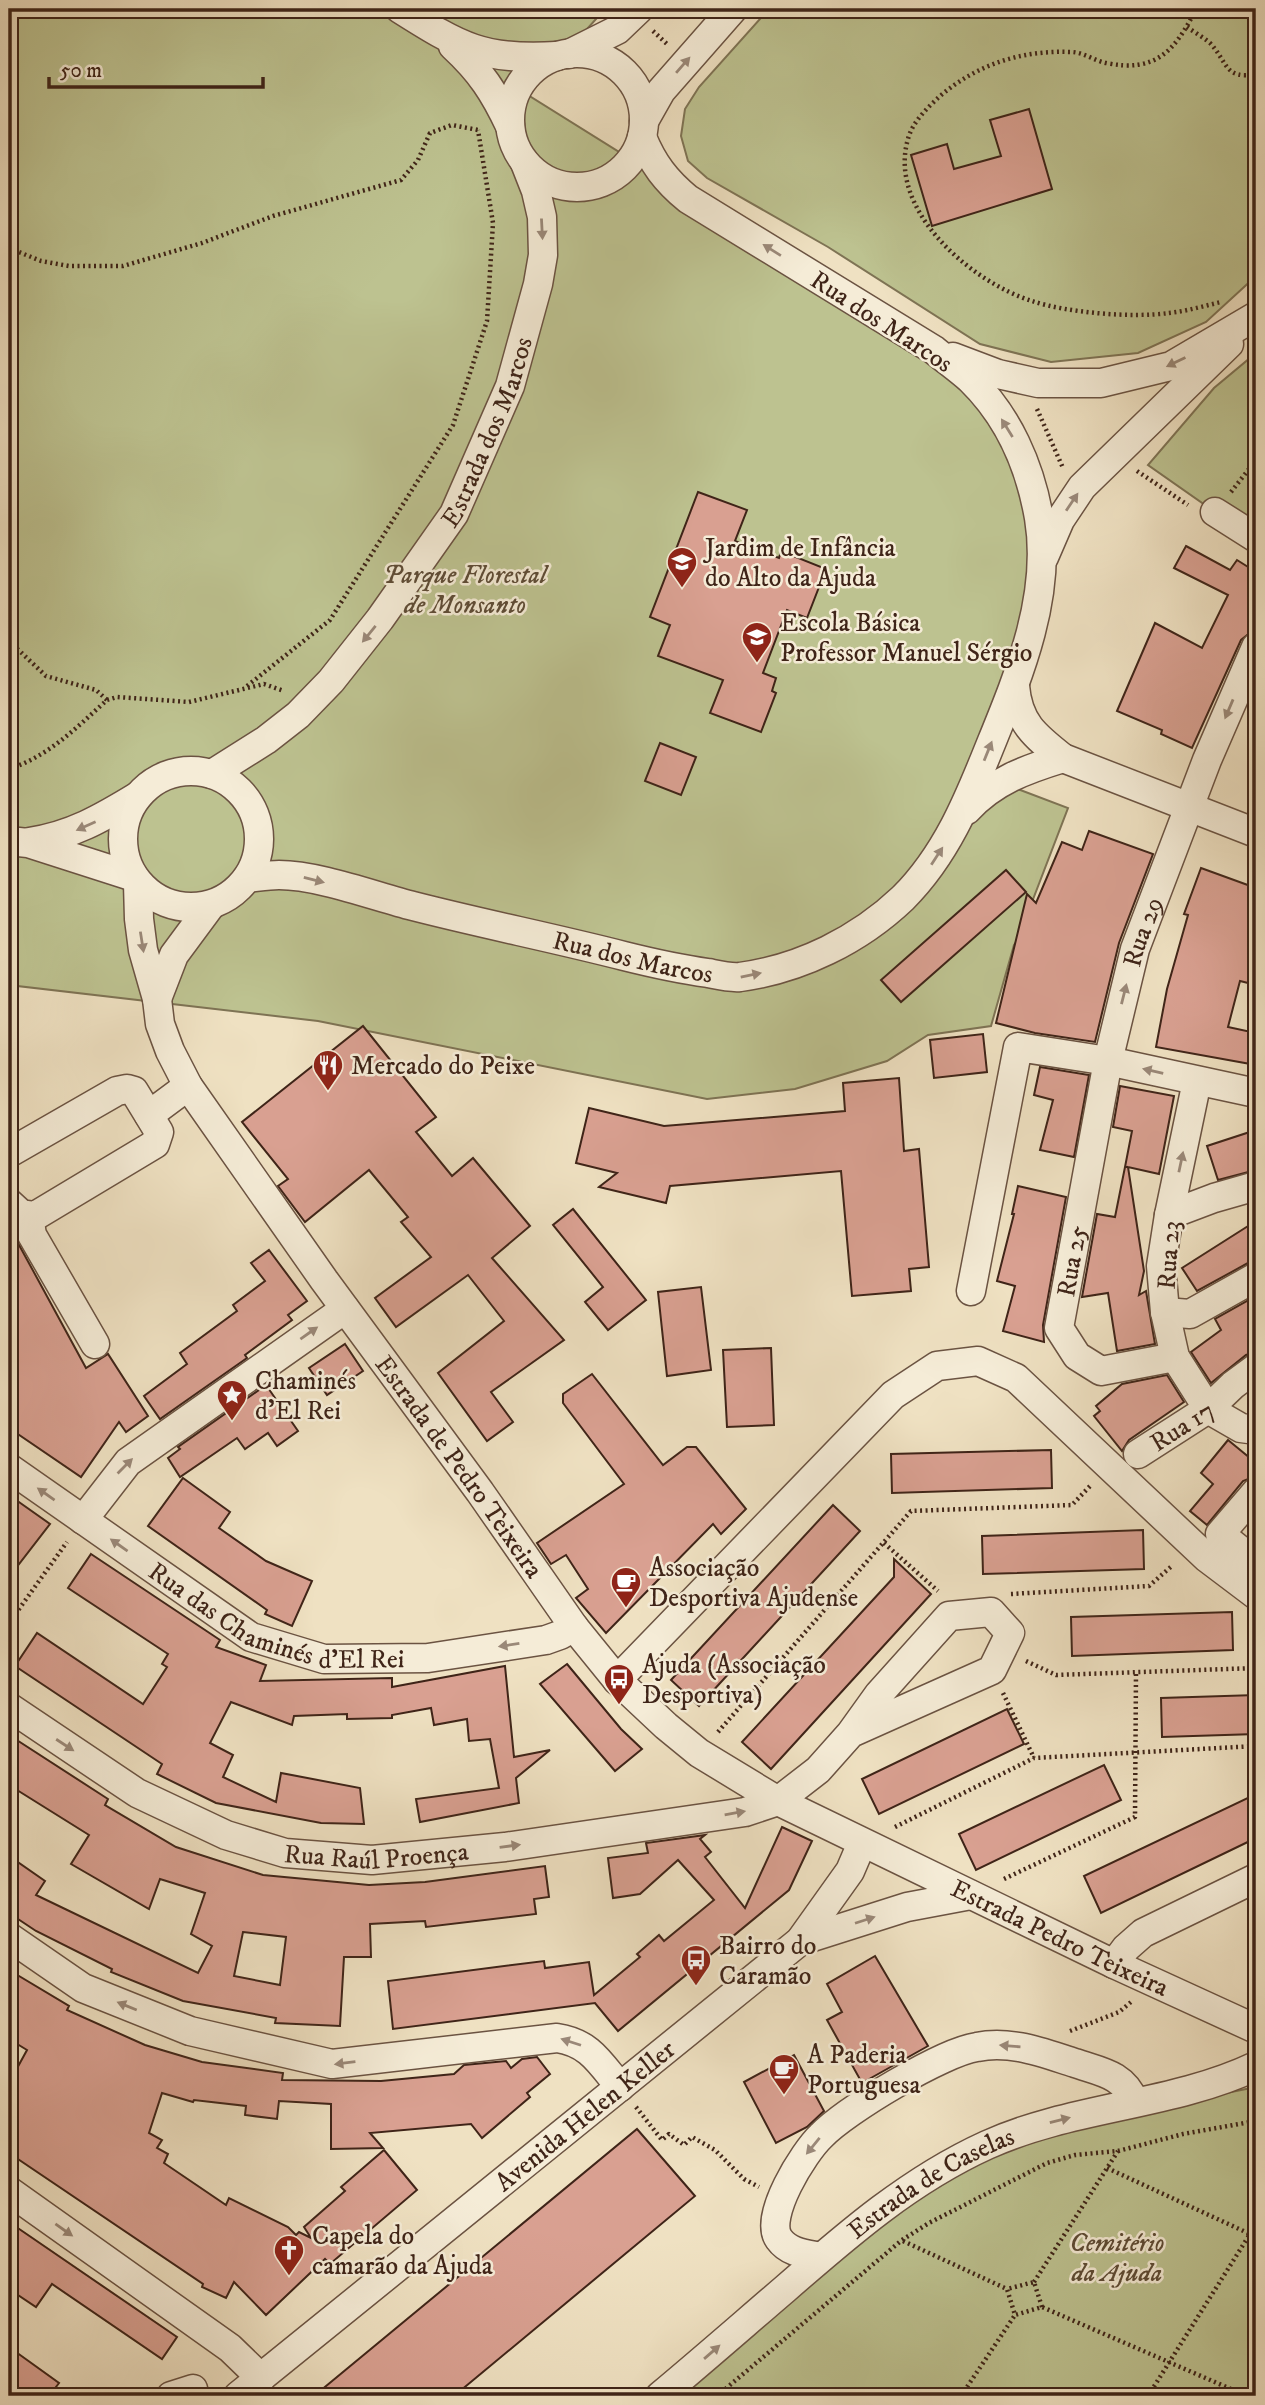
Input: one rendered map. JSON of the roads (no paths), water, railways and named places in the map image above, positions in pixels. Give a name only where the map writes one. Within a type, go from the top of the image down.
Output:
[{"type":"street","points":[[400,9],[460,45],[508,57],[592,55],[613,63],[630,79],[641,99],[643,129]]},
{"type":"street","points":[[441,35],[478,70],[497,97],[525,163],[540,177],[560,186],[581,188],[601,183],[620,173],[634,157],[643,129],[661,91],[733,9]]},
{"type":"street","points":[[511,131],[513,100],[529,74],[543,63],[617,30],[637,11]]},
{"type":"street","name":"Rua dos Marcos","points":[[247,878],[279,875],[304,878],[675,968],[736,978],[791,966],[846,941],[870,925],[914,886],[934,861],[962,814],[1015,686],[1035,617],[1042,563],[1040,520],[1018,446],[1002,419],[970,379],[934,350],[688,199],[670,184],[653,163],[643,129]]},
{"type":"street","name":"Estrada dos Marcos","points":[[212,774],[267,740],[298,715],[331,681],[380,619],[454,514],[510,386],[538,284],[543,255],[541,217],[536,191],[525,163]]},
{"type":"street","points":[[934,350],[998,374],[1038,383],[1101,383],[1171,366],[1256,317]]},
{"type":"street","points":[[1042,563],[1060,520],[1082,488],[1256,317]]},
{"type":"street","points":[[1204,510],[1256,538]]},
{"type":"street","name":"Rua 29","points":[[1108,1061],[1135,948],[1207,760],[1256,647]]},
{"type":"street","points":[[1015,686],[1018,708],[1026,723],[1063,758],[1256,833]]},
{"type":"street","name":"Rua dos Marcos","points":[[962,814],[1009,777],[1063,758]]},
{"type":"street","points":[[18,842],[50,839],[93,824],[138,796],[153,782],[171,774],[191,771],[212,774],[231,783],[246,798],[256,817],[259,838],[256,859],[247,878],[231,894],[211,905],[191,908],[172,905],[153,896],[136,880],[125,858],[122,836],[127,815],[138,796]]},
{"type":"street","points":[[18,842],[136,880]]},
{"type":"street","name":"Estrada de Pedro Teixeira","points":[[136,880],[143,950],[157,999],[160,1024],[188,1086],[574,1627],[617,1680],[666,1727],[699,1753],[778,1801],[863,1843]]},
{"type":"street","points":[[157,999],[174,955],[211,905]]},
{"type":"street","points":[[971,1291],[1018,1047],[1108,1061],[1256,1093]]},
{"type":"street","name":"Rua 25","points":[[1108,1061],[1059,1328],[1077,1356],[1101,1371],[1175,1357]]},
{"type":"street","name":"Rua 23","points":[[1198,1081],[1169,1214],[1161,1266],[1165,1312],[1175,1357],[1208,1409],[1241,1428],[1256,1430]]},
{"type":"street","points":[[149,1115],[188,1086]]},
{"type":"street","points":[[9,1153],[117,1091],[127,1088],[134,1091],[159,1132],[155,1144],[35,1216],[19,1210]]},
{"type":"street","points":[[1169,1214],[1256,1186]]},
{"type":"street","points":[[19,1210],[95,1344]]},
{"type":"street","points":[[1165,1312],[1190,1314],[1256,1277]]},
{"type":"street","points":[[83,1520],[128,1462],[345,1309]]},
{"type":"street","points":[[617,1680],[893,1395],[937,1366],[978,1361],[1016,1377],[1109,1466],[1207,1540],[1256,1595]]},
{"type":"street","name":"Rua 17","points":[[1138,1454],[1208,1409],[1256,1368]]},
{"type":"street","name":"Rua das Chaminés d'El Rei","points":[[9,1468],[251,1637],[324,1659],[428,1658],[546,1640],[560,1636],[574,1627]]},
{"type":"street","points":[[1207,1540],[1256,1492]]},
{"type":"street","points":[[1207,1540],[1256,1563]]},
{"type":"street","name":"Rua Raúl Proença","points":[[9,1707],[137,1793],[226,1835],[285,1853],[372,1860],[505,1847],[744,1812],[778,1801],[818,1770],[879,1694],[949,1616],[991,1612],[1010,1633],[997,1659],[850,1733]]},
{"type":"street","name":"Estrada Pedro Teixeira","points":[[863,1843],[1256,2029]]},
{"type":"street","name":"Avenida Helen Keller","points":[[238,2396],[800,1941],[850,1871],[863,1843]]},
{"type":"street","points":[[1114,1964],[1126,1948],[1143,1933],[1256,1878]]},
{"type":"street","name":"Avenida Helen Keller","points":[[800,1941],[907,1907],[971,1895]]},
{"type":"street","points":[[9,1937],[83,1988],[190,2031],[332,2064],[557,2038],[572,2040],[588,2048],[620,2087]]},
{"type":"street","points":[[821,2257],[797,2252],[785,2246],[774,2229],[778,2205],[807,2150],[852,2110],[947,2057],[976,2047],[1005,2045],[1031,2049],[1113,2076],[1129,2088],[1135,2101]]},
{"type":"street","name":"Estrada de Caselas","points":[[660,2396],[891,2200],[987,2145],[1035,2126],[1225,2081],[1256,2066]]},
{"type":"street","points":[[9,2191],[230,2348],[261,2378]]},
{"type":"place","name":"Jardim de Infância do Alto da Ajuda","points":[[682,589]]},
{"type":"place","name":"Escola Básica Professor Manuel Sérgio","points":[[757,664]]},
{"type":"place","name":"Mercado do Peixe","points":[[328,1092]]},
{"type":"place","name":"Chaminés d'El Rei","points":[[232,1422]]},
{"type":"place","name":"Associação Desportiva Ajudense","points":[[626,1609]]},
{"type":"place","name":"Ajuda (Associação Desportiva)","points":[[619,1706]]},
{"type":"place","name":"Bairro do Caramão","points":[[696,1987]]},
{"type":"place","name":"A Paderia Portuguesa","points":[[784,2096]]},
{"type":"place","name":"Capela do camarão da Ajuda","points":[[289,2277]]},
{"type":"park label","name":"Parque Florestal de Monsanto","points":[[465,589]]},
{"type":"park label","name":"Cemitério da Ajuda","points":[[1117,2257]]}]
